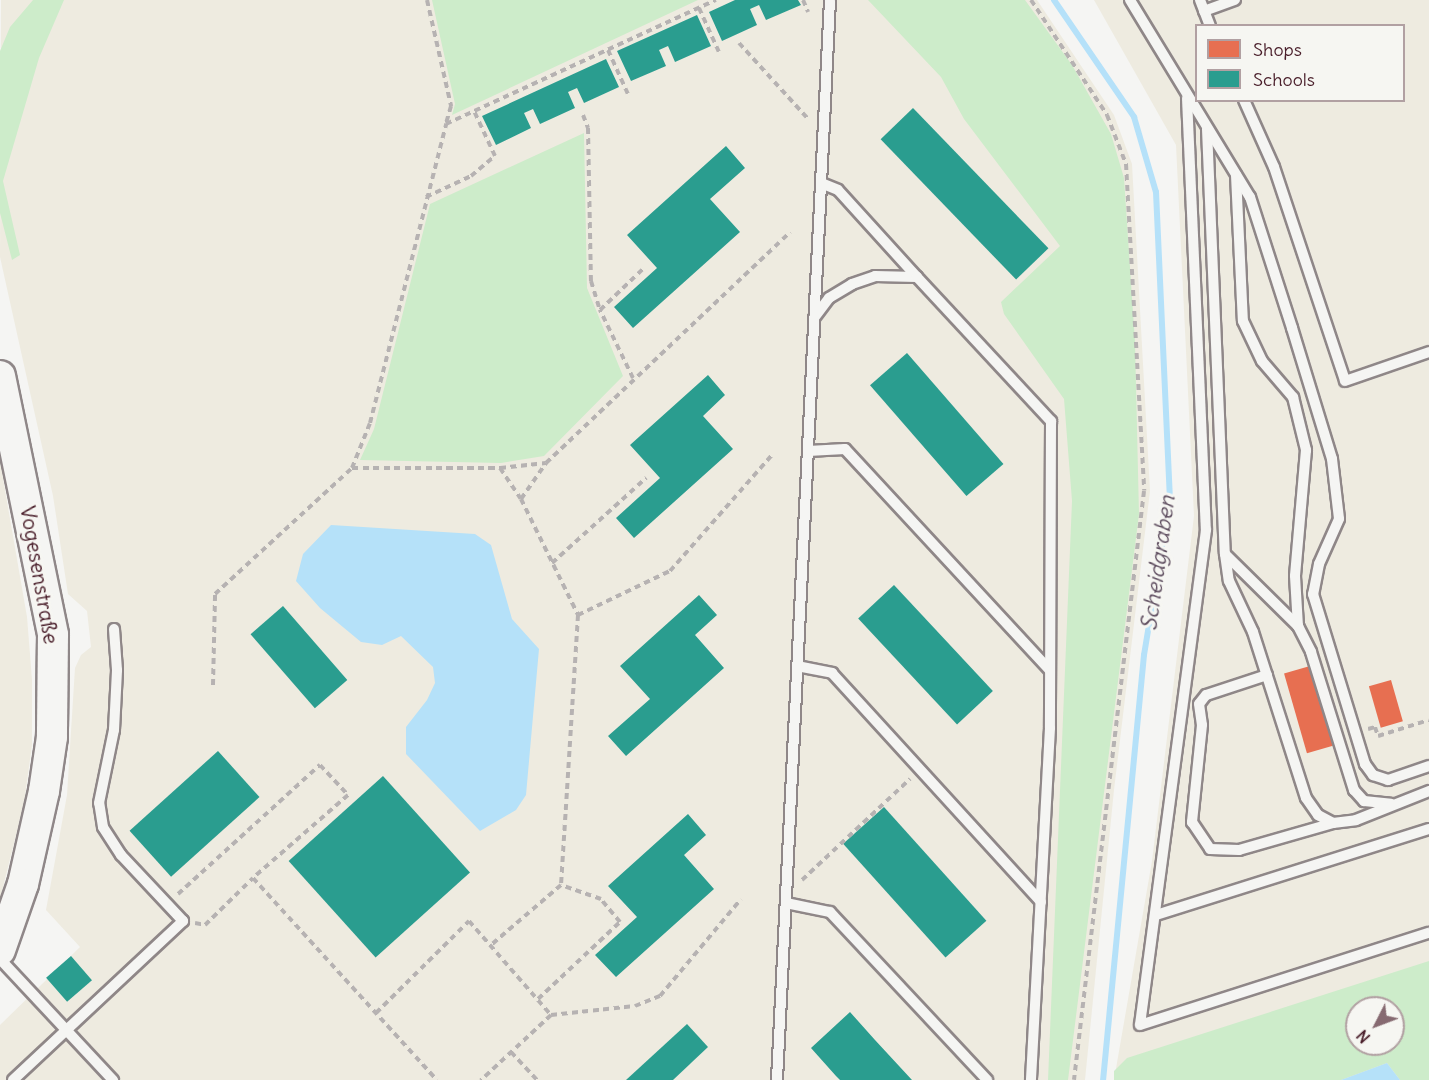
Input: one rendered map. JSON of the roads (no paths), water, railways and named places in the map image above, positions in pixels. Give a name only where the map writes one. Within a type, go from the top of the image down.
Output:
[{"type":"street","name":"Vogesenstraße","points":[[0,375],[53,635],[52,737],[44,791],[23,884],[0,950]]},
{"type":"lane","points":[[777,1080],[830,0]]},
{"type":"lane","points":[[1130,0],[1187,98],[1250,197],[1332,459],[1339,519],[1319,564],[1313,594],[1365,764],[1373,776],[1388,780],[1429,766]]},
{"type":"lane","points":[[1209,24],[1202,5],[1235,0]]},
{"type":"lane","points":[[1187,98],[1206,530],[1140,1025],[1429,933]]},
{"type":"lane","points":[[1245,102],[1274,166],[1345,381],[1429,352]]},
{"type":"lane","points":[[1207,128],[1225,554],[1229,581],[1253,632],[1306,798],[1318,815],[1333,823]]},
{"type":"lane","points":[[1236,172],[1243,321],[1262,362],[1293,397],[1306,450],[1295,576],[1298,626]]},
{"type":"lane","points":[[821,183],[838,190],[1051,421],[1050,670],[1031,1080]]},
{"type":"lane","points":[[814,318],[829,298],[852,284],[874,276],[917,277]]},
{"type":"lane","points":[[808,451],[845,449],[1050,670]]},
{"type":"lane","points":[[1225,554],[1298,626],[1311,652],[1354,790],[1364,801],[1391,804]]},
{"type":"lane","points":[[13,1080],[183,921],[121,855],[103,827],[99,803],[114,730],[117,670],[114,629]]},
{"type":"lane","points":[[797,666],[832,673],[1041,902]]},
{"type":"lane","points":[[1267,675],[1206,695],[1199,704],[1202,725],[1191,822],[1210,849],[1239,850],[1333,823],[1356,820],[1391,804],[1429,791]]},
{"type":"lane","points":[[1156,915],[1429,829]]},
{"type":"lane","points":[[786,903],[830,912],[987,1080]]},
{"type":"lane","points":[[0,959],[68,1029],[113,1080]]},
{"type":"water","points":[[331,525],[475,534],[491,545],[512,619],[539,649],[526,795],[516,810],[480,831],[406,754],[406,727],[427,700],[435,683],[433,667],[401,636],[382,645],[361,642],[320,608],[296,581],[303,554]]},
{"type":"water","points":[[1387,1063],[1400,1080],[1341,1080]]},
{"type":"waterway","name":"Scheidgraben","points":[[1054,0],[1134,117],[1156,192],[1170,498],[1144,655],[1103,1080]]}]
